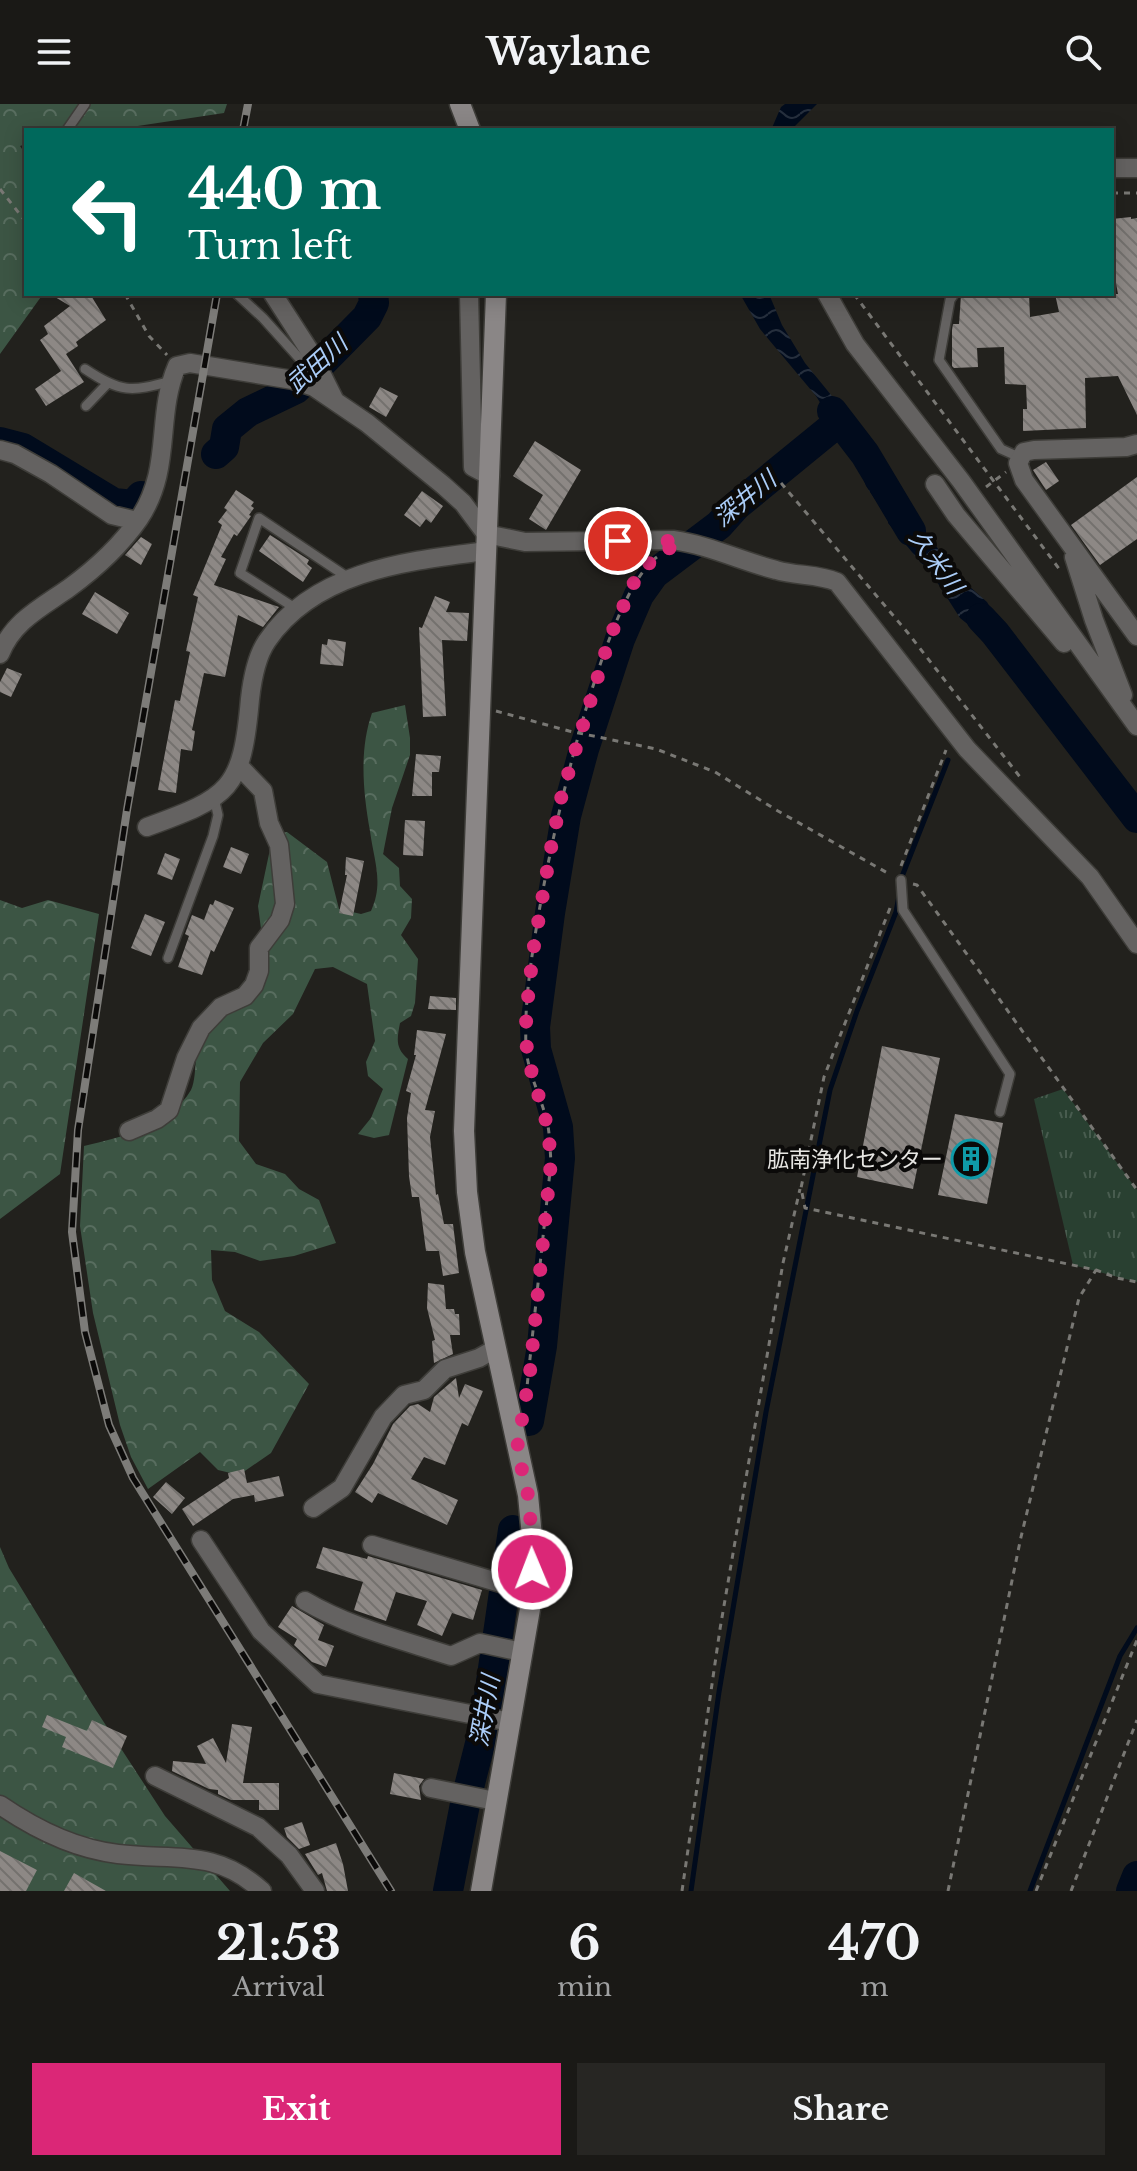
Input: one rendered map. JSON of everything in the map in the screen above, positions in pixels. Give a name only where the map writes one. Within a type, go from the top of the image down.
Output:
[{"type":"street","points":[[460,104],[469,128]]},
{"type":"street","points":[[1114,168],[1137,168]]},
{"type":"street","points":[[274,296],[311,353],[334,399]]},
{"type":"street","points":[[469,296],[473,467],[490,476]]},
{"type":"street","points":[[481,1891],[522,1652],[531,1592],[533,1547],[528,1495],[475,1252],[467,1192],[464,1131],[496,296]]},
{"type":"street","points":[[828,296],[855,344],[973,497],[1136,726]]},
{"type":"street","points":[[1,646],[13,629],[31,613],[72,586],[111,553],[137,521],[151,498],[160,473],[174,374],[190,363],[293,380],[314,387],[334,399],[463,503],[486,543]]},
{"type":"street","points":[[1137,444],[1034,450],[1024,452],[1020,460],[1024,480],[1137,636]]},
{"type":"street","points":[[0,450],[15,454],[51,474],[112,515],[137,521]]},
{"type":"street","points":[[935,484],[956,515],[1136,726]]},
{"type":"street","points":[[1064,535],[1136,726]]},
{"type":"street","points":[[147,827],[202,807],[236,776],[244,751],[252,682],[266,642],[314,596],[387,566],[486,543],[680,541],[708,547],[769,569],[837,582],[954,732],[1005,791],[1090,877],[1137,944]]},
{"type":"street","points":[[129,1131],[169,1110],[186,1058],[201,1028],[221,1007],[245,996],[254,985],[259,971],[259,948],[280,920],[285,904],[279,845],[269,823],[263,791],[239,766]]},
{"type":"street","points":[[313,1508],[342,1488],[383,1417],[404,1395],[424,1390],[445,1369],[479,1358],[495,1349]]},
{"type":"street","points":[[201,1540],[261,1631],[318,1684],[510,1722]]},
{"type":"street","points":[[372,1545],[531,1592]]},
{"type":"street","points":[[305,1601],[322,1611],[451,1656],[480,1643],[522,1652]]},
{"type":"street","points":[[155,1776],[258,1827],[289,1855],[315,1891]]},
{"type":"street","points":[[431,1788],[495,1801]]},
{"type":"street","points":[[0,1805],[22,1820],[73,1844],[116,1854],[214,1861],[244,1875],[262,1891]]},
{"type":"lane","points":[[68,128],[85,104]]},
{"type":"lane","points":[[239,296],[292,349],[334,399]]},
{"type":"lane","points":[[953,296],[939,360],[1001,449],[1020,460]]},
{"type":"lane","points":[[85,369],[107,384],[136,390],[174,374]]},
{"type":"lane","points":[[86,406],[107,384]]},
{"type":"lane","points":[[298,610],[240,573],[259,518],[350,579]]},
{"type":"lane","points":[[168,958],[213,836],[218,815],[214,798]]},
{"type":"lane","points":[[901,880],[903,910],[1010,1074],[1000,1112]]},
{"type":"path","points":[[0,189],[24,219]]},
{"type":"path","points":[[1114,193],[1137,193]]},
{"type":"path","points":[[126,296],[174,374]]},
{"type":"path","points":[[855,296],[1060,571]]},
{"type":"path","points":[[973,497],[1020,460]]},
{"type":"path","points":[[781,483],[908,633],[1022,779]]},
{"type":"path","points":[[526,1399],[551,1162],[548,1128],[527,1056],[526,1016],[545,876],[562,794],[610,637],[633,584],[651,561],[680,541]]},
{"type":"path","points":[[481,708],[580,734],[656,749],[715,772],[790,818],[901,880],[917,885],[1137,1190]]},
{"type":"path","points":[[901,880],[900,869],[954,732]]},
{"type":"path","points":[[682,1891],[725,1599],[783,1263],[824,1077],[890,906]]},
{"type":"path","points":[[801,1188],[805,1208],[1096,1270],[1137,1282]]},
{"type":"path","points":[[948,1891],[1021,1537],[1079,1298],[1096,1270]]},
{"type":"path","points":[[1036,1891],[1137,1640]]},
{"type":"path","points":[[1071,1891],[1137,1720]]},
{"type":"green space","points":[[0,104],[227,104],[224,113],[124,128],[24,128],[24,145],[20,146],[24,152],[24,296],[42,296],[0,354]]},
{"type":"green space","points":[[405,705],[410,755],[392,808],[383,854],[399,868],[400,886],[412,899],[411,918],[401,935],[418,959],[415,1003],[411,1016],[400,1023],[399,1029],[399,1047],[408,1059],[389,1135],[374,1138],[358,1134],[371,1118],[383,1089],[368,1076],[366,1062],[375,1041],[367,984],[333,967],[315,969],[293,1014],[263,1043],[240,1082],[239,1141],[256,1164],[285,1174],[299,1189],[319,1200],[336,1243],[294,1256],[260,1261],[235,1252],[211,1250],[212,1280],[225,1311],[259,1332],[309,1384],[271,1453],[239,1475],[218,1470],[200,1452],[148,1489],[131,1457],[120,1425],[93,1313],[80,1226],[84,1146],[144,1128],[171,1113],[191,1090],[199,1047],[208,1030],[247,1002],[263,944],[258,906],[273,835],[287,832],[327,862],[339,909],[361,914],[371,911],[377,881],[364,786],[365,742],[372,713]]},
{"type":"green space","points":[[0,900],[22,908],[48,900],[99,914],[60,1174],[0,1219]]},
{"type":"green space","points":[[1063,1089],[1137,1190],[1137,1282],[1073,1265],[1034,1099]]},
{"type":"green space","points":[[0,1547],[9,1568],[92,1704],[165,1816],[230,1891],[0,1891]]},
{"type":"water","points":[[785,104],[817,104],[793,128],[772,128]]},
{"type":"water","points":[[741,296],[770,296],[782,325],[805,363],[840,406],[870,469],[876,491],[910,504],[916,513],[914,517],[961,579],[987,602],[1015,649],[997,648],[960,618],[928,568],[888,523],[888,518],[866,486],[854,452],[844,439],[810,455],[801,443],[827,414],[816,396],[760,329]]},
{"type":"building","points":[[1137,218],[1137,415],[1118,376],[1085,378],[1086,428],[1023,431],[1023,409],[1027,409],[1026,385],[1005,384],[1004,347],[977,348],[978,367],[952,366],[952,330],[953,324],[959,324],[961,296],[1029,296],[1030,317],[1059,312],[1055,296],[1118,294],[1114,273],[1114,219]]},
{"type":"building","points":[[53,296],[91,296],[106,320],[76,342],[78,346],[66,354],[84,382],[46,406],[35,389],[61,371],[40,340],[48,334],[44,326],[70,306]]},
{"type":"building","points":[[380,387],[398,396],[386,417],[369,407]]},
{"type":"building","points":[[535,441],[581,470],[546,530],[529,519],[543,495],[513,476]]},
{"type":"building","points":[[1046,462],[1059,481],[1046,490],[1033,470]]},
{"type":"building","points":[[1137,477],[1137,539],[1100,565],[1071,525]]},
{"type":"building","points":[[236,490],[254,502],[251,506],[254,508],[221,557],[226,559],[214,585],[279,607],[263,627],[238,615],[225,677],[204,673],[192,730],[195,731],[192,751],[181,749],[176,793],[158,790],[175,700],[180,701],[190,652],[186,651],[198,597],[193,595],[222,525],[218,522]]},
{"type":"building","points":[[422,491],[443,506],[431,523],[426,519],[420,527],[404,515]]},
{"type":"building","points":[[270,535],[309,560],[307,564],[312,568],[303,582],[259,551]]},
{"type":"building","points":[[141,537],[152,544],[141,565],[125,555]]},
{"type":"building","points":[[95,592],[129,613],[117,634],[82,614]]},
{"type":"building","points":[[435,596],[450,602],[446,612],[469,613],[467,641],[442,640],[446,716],[423,717],[419,627],[422,628]]},
{"type":"building","points":[[328,639],[346,642],[343,666],[320,664],[322,644],[327,645]]},
{"type":"building","points":[[7,668],[22,674],[11,697],[0,692],[0,682]]},
{"type":"building","points":[[416,754],[441,756],[439,772],[432,772],[432,796],[412,796]]},
{"type":"building","points":[[405,820],[425,821],[423,856],[403,855]]},
{"type":"building","points":[[231,847],[249,854],[241,874],[223,867]]},
{"type":"building","points":[[165,853],[180,859],[172,880],[157,874]]},
{"type":"building","points":[[346,857],[364,861],[353,916],[339,913],[347,875]]},
{"type":"building","points":[[215,900],[234,908],[214,952],[211,950],[202,975],[178,967],[189,936],[185,934],[192,915],[204,920],[210,904],[213,905]]},
{"type":"building","points":[[145,914],[165,922],[151,956],[131,948]]},
{"type":"building","points":[[430,996],[456,998],[456,1010],[428,1009]]},
{"type":"building","points":[[417,1030],[446,1034],[425,1110],[435,1111],[430,1137],[436,1195],[444,1224],[453,1224],[459,1273],[443,1276],[439,1251],[426,1251],[419,1197],[412,1197],[409,1176],[407,1118],[411,1093],[406,1091],[416,1055]]},
{"type":"building","points":[[882,1046],[940,1058],[913,1189],[857,1177]]},
{"type":"building","name":"肱南浄化センター","points":[[955,1114],[1003,1123],[987,1204],[938,1195]]},
{"type":"building","points":[[428,1283],[444,1285],[446,1309],[454,1309],[455,1314],[459,1314],[460,1335],[450,1335],[453,1354],[434,1363],[432,1341],[435,1340],[427,1308]]},
{"type":"building","points":[[456,1378],[459,1398],[465,1384],[483,1391],[468,1426],[462,1423],[445,1465],[424,1457],[411,1479],[458,1500],[447,1525],[378,1493],[372,1503],[355,1492],[393,1424],[410,1406],[418,1404],[430,1412],[434,1397]]},
{"type":"building","points":[[244,1469],[247,1483],[279,1476],[284,1496],[255,1502],[254,1495],[233,1499],[193,1526],[182,1509],[229,1478],[228,1473]]},
{"type":"building","points":[[166,1482],[185,1498],[172,1514],[153,1497]]},
{"type":"building","points":[[323,1547],[367,1559],[368,1556],[482,1590],[473,1620],[452,1613],[442,1636],[417,1625],[427,1601],[396,1592],[386,1621],[354,1610],[363,1582],[316,1568]]},
{"type":"building","points":[[292,1606],[324,1625],[318,1640],[334,1646],[326,1667],[312,1662],[294,1645],[297,1639],[278,1627]]},
{"type":"building","points":[[47,1715],[87,1731],[92,1720],[127,1736],[113,1768],[62,1747],[66,1737],[42,1727]]},
{"type":"building","points":[[232,1724],[252,1727],[243,1783],[279,1783],[279,1810],[259,1810],[259,1800],[231,1800],[218,1794],[218,1790],[209,1789],[172,1771],[173,1761],[206,1764],[197,1746],[213,1738],[226,1763]]},
{"type":"building","points":[[394,1773],[424,1779],[419,1786],[421,1800],[390,1794]]},
{"type":"building","points":[[302,1822],[310,1845],[299,1849],[287,1837],[284,1828]]},
{"type":"building","points":[[336,1843],[348,1891],[327,1891],[322,1873],[318,1875],[305,1854]]},
{"type":"building","points":[[0,1851],[37,1870],[26,1891],[0,1891]]},
{"type":"building","points":[[74,1873],[106,1891],[64,1891]]},
{"type":"waterway","name":"武田川","points":[[216,454],[224,447],[227,429],[248,412],[296,389],[367,317],[374,303],[373,296]]},
{"type":"waterway","name":"久米川","points":[[832,411],[865,454],[911,531]]},
{"type":"waterway","name":"深井川","points":[[529,1421],[542,1346],[560,1158],[558,1127],[536,1049],[535,1027],[566,816],[584,749],[620,639],[639,595],[654,574],[719,525],[736,506],[835,425]]},
{"type":"waterway","name":"武田川","points":[[0,442],[23,448],[114,503],[133,505],[141,496]]},
{"type":"waterway","name":"久米川","points":[[981,618],[1137,818]]},
{"type":"waterway","points":[[901,879],[948,760]]},
{"type":"waterway","points":[[691,1891],[719,1692],[766,1412],[830,1090],[896,912],[899,896]]},
{"type":"waterway","name":"深井川","points":[[448,1891],[485,1724],[513,1530]]},
{"type":"waterway","points":[[1030,1891],[1120,1656],[1137,1628]]},
{"type":"waterway","name":"久米川","points":[[1131,1891],[1137,1876]]},
{"type":"railway","points":[[243,128],[248,104]]},
{"type":"railway","points":[[217,296],[127,810],[78,1130],[72,1232],[85,1332],[109,1425],[133,1478],[391,1891]]},
{"type":"place","name":"肱南浄化センター","points":[[971,1159]]},
{"type":"route","points":[[532,1569],[528,1495],[517,1449],[530,1372],[551,1162],[548,1128],[527,1056],[526,1016],[533,952],[562,794],[610,637],[633,584],[651,561],[680,541],[618,541]]}]
